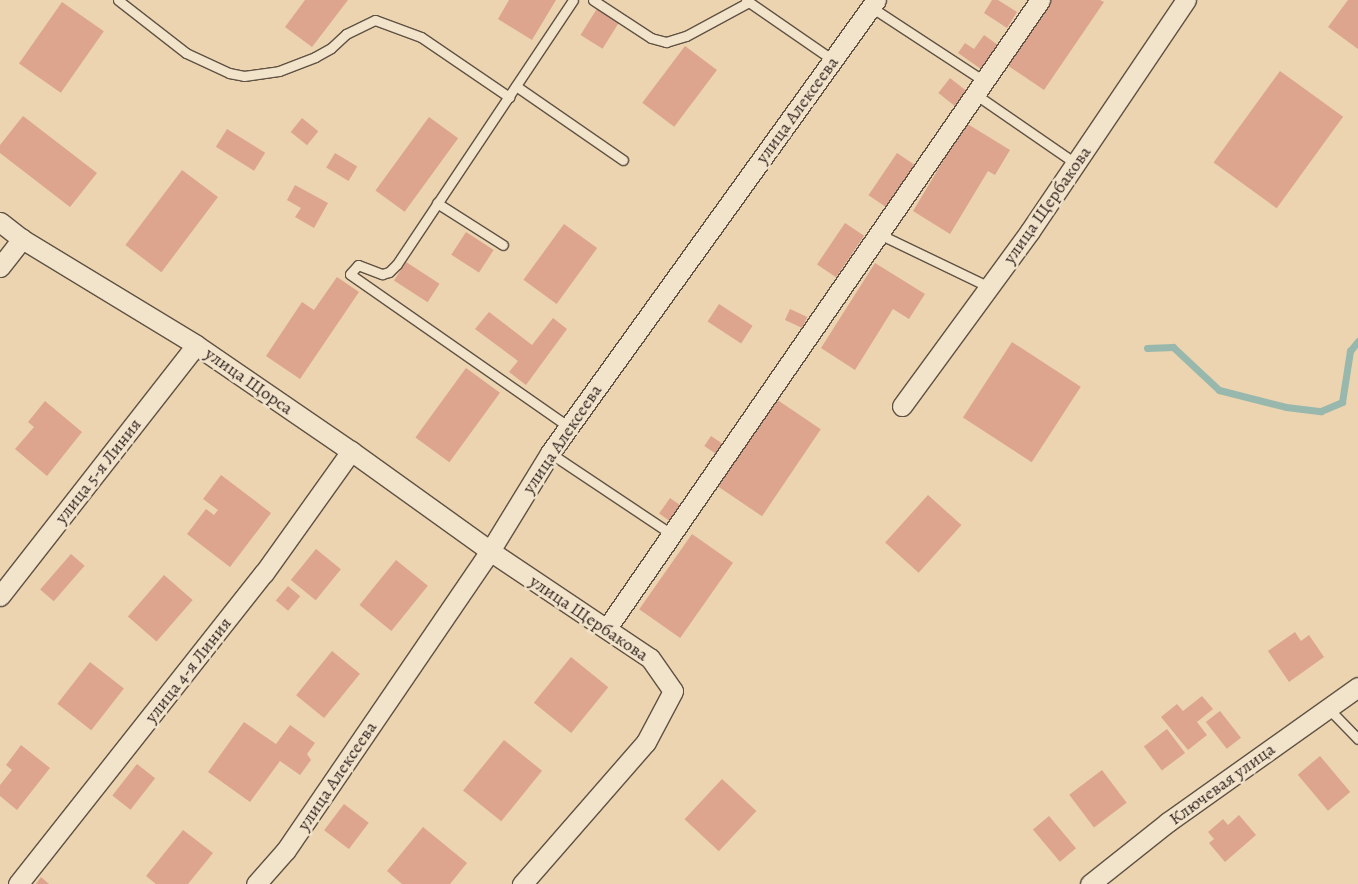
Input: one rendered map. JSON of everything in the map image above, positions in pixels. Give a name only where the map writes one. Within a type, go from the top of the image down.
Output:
[{"type":"street","points":[[607,628],[670,533],[1040,0]]},
{"type":"street","name":"улица Щербакова","points":[[902,406],[1076,164],[1186,0]]},
{"type":"street","name":"улица Алексеева","points":[[256,884],[286,850],[490,551],[550,453],[874,3]]},
{"type":"street","name":"улица Щорса","points":[[0,222],[22,239],[196,345],[351,451],[490,551]]},
{"type":"street","points":[[0,267],[22,239]]},
{"type":"street","name":"улица 5-я Линия","points":[[0,596],[196,345]]},
{"type":"street","name":"улица 4-я Линия","points":[[18,884],[264,573],[351,451]]},
{"type":"street","name":"улица Щербакова","points":[[490,551],[650,658],[673,691],[646,742],[522,884]]},
{"type":"street","name":"Ключевая улица","points":[[1090,884],[1168,822],[1358,687]]},
{"type":"lane","points":[[118,0],[186,53],[229,73],[244,76],[279,71],[331,48],[346,34],[375,20],[421,37],[509,97]]},
{"type":"lane","points":[[569,427],[350,274],[358,265],[382,274],[389,272],[574,0]]},
{"type":"lane","points":[[593,0],[651,38],[666,42],[686,36],[747,1],[833,60]]},
{"type":"lane","points":[[874,3],[1076,164]]},
{"type":"lane","points":[[516,86],[623,160]]},
{"type":"lane","points":[[437,203],[503,245]]},
{"type":"lane","points":[[879,234],[989,287]]},
{"type":"lane","points":[[550,453],[670,533]]},
{"type":"lane","points":[[1328,708],[1358,739]]},
{"type":"building","points":[[305,0],[348,0],[312,47],[285,27]]},
{"type":"building","points":[[509,0],[556,0],[532,40],[498,19]]},
{"type":"building","points":[[992,0],[998,0],[1017,12],[1007,28],[984,13]]},
{"type":"building","points":[[1051,0],[1100,0],[1104,2],[1044,90],[1007,65]]},
{"type":"building","points":[[1348,0],[1358,0],[1358,49],[1328,27]]},
{"type":"building","points":[[62,2],[104,31],[61,93],[19,63]]},
{"type":"building","points":[[598,7],[620,21],[603,49],[581,35]]},
{"type":"building","points":[[984,35],[998,45],[981,69],[958,53],[965,43],[974,49]]},
{"type":"building","points":[[685,46],[717,70],[674,127],[642,103]]},
{"type":"building","points":[[1280,71],[1343,117],[1277,208],[1214,162]]},
{"type":"building","points":[[950,78],[968,92],[956,107],[938,93]]},
{"type":"building","points":[[23,116],[97,173],[70,207],[0,153],[0,145]]},
{"type":"building","points":[[429,117],[458,138],[405,212],[376,191]]},
{"type":"building","points":[[302,118],[318,131],[307,145],[291,132]]},
{"type":"building","points":[[966,123],[1010,150],[995,175],[988,171],[950,234],[913,211]]},
{"type":"building","points":[[227,129],[265,153],[254,171],[216,147]]},
{"type":"building","points":[[335,153],[357,166],[349,181],[326,168]]},
{"type":"building","points":[[897,153],[915,165],[887,208],[868,195]]},
{"type":"building","points":[[182,170],[218,197],[161,272],[125,245]]},
{"type":"building","points":[[295,185],[328,203],[314,228],[295,217],[301,208],[287,200]]},
{"type":"building","points":[[845,223],[864,236],[836,277],[817,264]]},
{"type":"building","points":[[564,224],[597,248],[557,304],[523,280]]},
{"type":"building","points":[[466,232],[494,250],[479,273],[451,255]]},
{"type":"building","points":[[406,262],[440,284],[428,302],[394,280]]},
{"type":"building","points":[[875,263],[925,294],[909,319],[893,309],[855,370],[821,348]]},
{"type":"building","points":[[337,277],[359,292],[300,379],[266,356],[302,302],[314,310]]},
{"type":"building","points":[[719,304],[753,326],[741,343],[708,322]]},
{"type":"building","points":[[790,309],[807,317],[802,328],[785,320]]},
{"type":"building","points":[[489,312],[532,345],[553,318],[567,329],[526,385],[509,372],[518,361],[475,329]]},
{"type":"building","points":[[1012,342],[1081,387],[1032,462],[963,417]]},
{"type":"building","points":[[466,368],[500,393],[449,462],[415,438]]},
{"type":"building","points":[[776,399],[821,429],[762,516],[717,486]]},
{"type":"building","points":[[45,401],[82,432],[47,476],[15,449],[34,427],[28,422]]},
{"type":"building","points":[[711,436],[730,449],[723,459],[704,446]]},
{"type":"building","points":[[221,475],[271,513],[230,567],[187,534],[206,509],[214,515],[218,510],[203,499]]},
{"type":"building","points":[[928,495],[961,525],[919,573],[885,543]]},
{"type":"building","points":[[670,498],[683,507],[672,523],[659,514]]},
{"type":"building","points":[[692,534],[733,563],[680,638],[639,609]]},
{"type":"building","points":[[316,549],[341,569],[316,600],[291,580]]},
{"type":"building","points":[[71,554],[85,566],[54,601],[40,589]]},
{"type":"building","points":[[396,560],[428,586],[391,631],[359,605]]},
{"type":"building","points":[[164,575],[193,600],[157,641],[128,617]]},
{"type":"building","points":[[288,586],[300,596],[288,611],[276,601]]},
{"type":"building","points":[[1295,632],[1301,641],[1309,635],[1324,657],[1289,682],[1268,651]]},
{"type":"building","points":[[332,651],[360,674],[324,718],[296,695]]},
{"type":"building","points":[[571,657],[608,687],[571,733],[534,703]]},
{"type":"building","points":[[90,662],[124,688],[91,730],[57,704]]},
{"type":"building","points":[[1202,696],[1213,709],[1197,722],[1207,735],[1188,750],[1161,717],[1177,704],[1183,711]]},
{"type":"building","points":[[1220,711],[1241,738],[1227,749],[1206,722]]},
{"type":"building","points":[[244,722],[276,744],[290,725],[315,743],[307,754],[311,760],[300,775],[280,761],[250,802],[208,772]]},
{"type":"building","points":[[1167,729],[1185,753],[1162,770],[1144,746]]},
{"type":"building","points":[[504,740],[542,771],[501,821],[463,791]]},
{"type":"building","points":[[21,745],[50,768],[17,810],[0,796],[0,785],[12,770],[6,765]]},
{"type":"building","points":[[1320,756],[1350,792],[1328,811],[1298,775]]},
{"type":"building","points":[[137,764],[155,778],[130,810],[112,796]]},
{"type":"building","points":[[1102,770],[1127,803],[1094,827],[1069,795]]},
{"type":"building","points":[[722,779],[756,811],[719,851],[684,819]]},
{"type":"building","points":[[344,804],[369,823],[349,849],[324,830]]},
{"type":"building","points":[[1239,815],[1256,835],[1225,862],[1209,843],[1214,839],[1208,832],[1223,819],[1228,825]]},
{"type":"building","points":[[1049,816],[1076,848],[1060,862],[1033,829]]},
{"type":"building","points":[[423,827],[467,863],[450,884],[402,884],[387,871]]},
{"type":"building","points":[[183,830],[213,853],[188,884],[156,884],[146,876]]},
{"type":"building","points":[[41,877],[49,884],[36,884]]},
{"type":"waterway","points":[[1147,348],[1173,347],[1219,390],[1286,407],[1321,411],[1342,402],[1350,351],[1358,341]]}]
